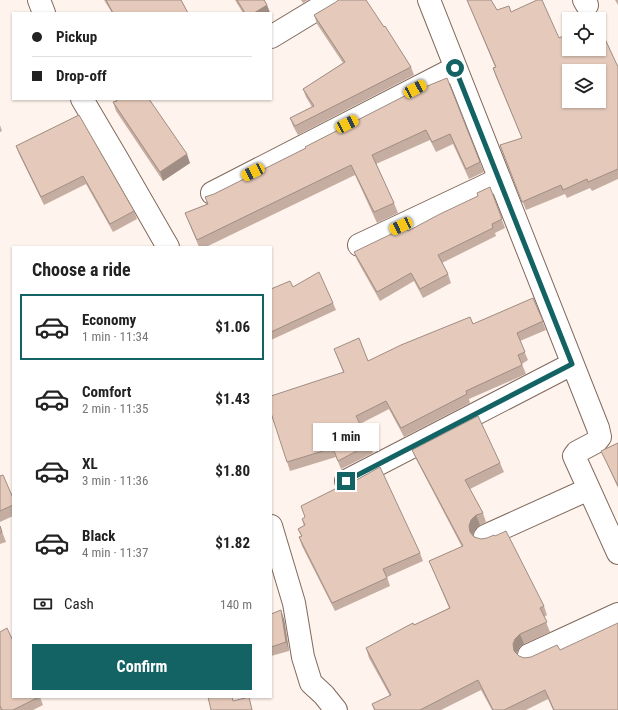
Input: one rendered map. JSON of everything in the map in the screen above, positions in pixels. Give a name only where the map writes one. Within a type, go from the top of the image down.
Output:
[{"type":"street","points":[[39,0],[44,12]]},
{"type":"street","points":[[272,36],[332,0]]},
{"type":"street","points":[[429,0],[598,428],[600,437],[596,442],[577,452],[574,456],[618,553]]},
{"type":"street","points":[[212,193],[455,68]]},
{"type":"street","points":[[83,100],[167,246]]},
{"type":"street","points":[[359,245],[499,179]]},
{"type":"street","points":[[346,481],[572,364]]},
{"type":"street","points":[[485,536],[589,489]]},
{"type":"street","points":[[272,529],[294,603],[303,657],[311,683],[324,695],[336,710]]},
{"type":"street","points":[[529,654],[618,614]]},
{"type":"building","points":[[106,0],[181,0],[187,12],[112,12]]},
{"type":"building","points":[[237,0],[264,0],[267,5],[256,12],[244,12]]},
{"type":"building","points":[[338,0],[366,0],[384,27],[385,26],[411,67],[295,126],[290,118],[314,106],[303,89],[345,62],[314,15]]},
{"type":"building","points":[[467,0],[491,0],[497,10],[509,6],[511,12],[537,0],[542,0],[559,38],[562,36],[562,56],[606,56],[606,41],[618,67],[618,169],[588,182],[587,179],[563,190],[561,185],[522,202],[500,145],[522,138],[493,68],[496,67]]},
{"type":"building","points":[[447,78],[480,162],[466,169],[450,134],[432,142],[426,130],[372,155],[394,203],[374,212],[351,165],[197,240],[185,213],[208,204],[205,197],[214,194],[306,148],[305,147],[424,86],[425,87]]},
{"type":"building","points":[[150,100],[187,154],[160,172],[113,102]]},
{"type":"building","points":[[79,115],[134,211],[110,224],[83,176],[41,197],[16,146]]},
{"type":"building","points":[[490,187],[502,219],[492,224],[493,228],[438,255],[448,274],[420,289],[411,273],[377,292],[354,252],[406,227],[408,231],[478,196],[477,193]]},
{"type":"building","points":[[319,272],[333,303],[272,332],[272,289],[290,281],[293,287]]},
{"type":"building","points":[[533,298],[543,321],[517,333],[525,352],[518,355],[522,365],[466,391],[467,394],[401,428],[386,401],[356,416],[370,444],[338,461],[333,448],[287,462],[272,416],[272,396],[344,372],[334,349],[359,338],[368,361],[401,345],[470,317],[473,324]]},
{"type":"building","points":[[478,416],[500,463],[465,480],[483,513],[476,515],[471,520],[469,526],[470,532],[474,537],[481,539],[495,536],[506,531],[544,606],[540,608],[547,622],[520,634],[515,639],[513,644],[514,651],[519,656],[524,658],[531,657],[557,645],[560,650],[618,623],[618,710],[554,710],[545,690],[504,710],[493,710],[478,680],[420,710],[375,710],[372,704],[391,695],[366,648],[413,623],[414,625],[450,608],[429,561],[463,546],[412,450]]},
{"type":"building","points":[[618,443],[618,486],[601,451]]},
{"type":"building","points":[[380,467],[420,553],[383,569],[387,578],[332,603],[299,537],[302,536],[298,529],[305,525],[302,519],[305,517],[301,506],[343,485],[349,484]]},
{"type":"building","points":[[3,475],[12,496],[12,505],[0,511],[0,476]]},
{"type":"building","points":[[281,610],[286,642],[272,647],[272,614]]},
{"type":"building","points":[[7,628],[12,639],[12,698],[37,698],[13,710],[2,710],[0,706],[0,632]]},
{"type":"building","points":[[208,698],[232,698],[233,701],[249,698],[252,710],[211,710]]},
{"type":"route","points":[[346,481],[572,364],[455,68]]}]
